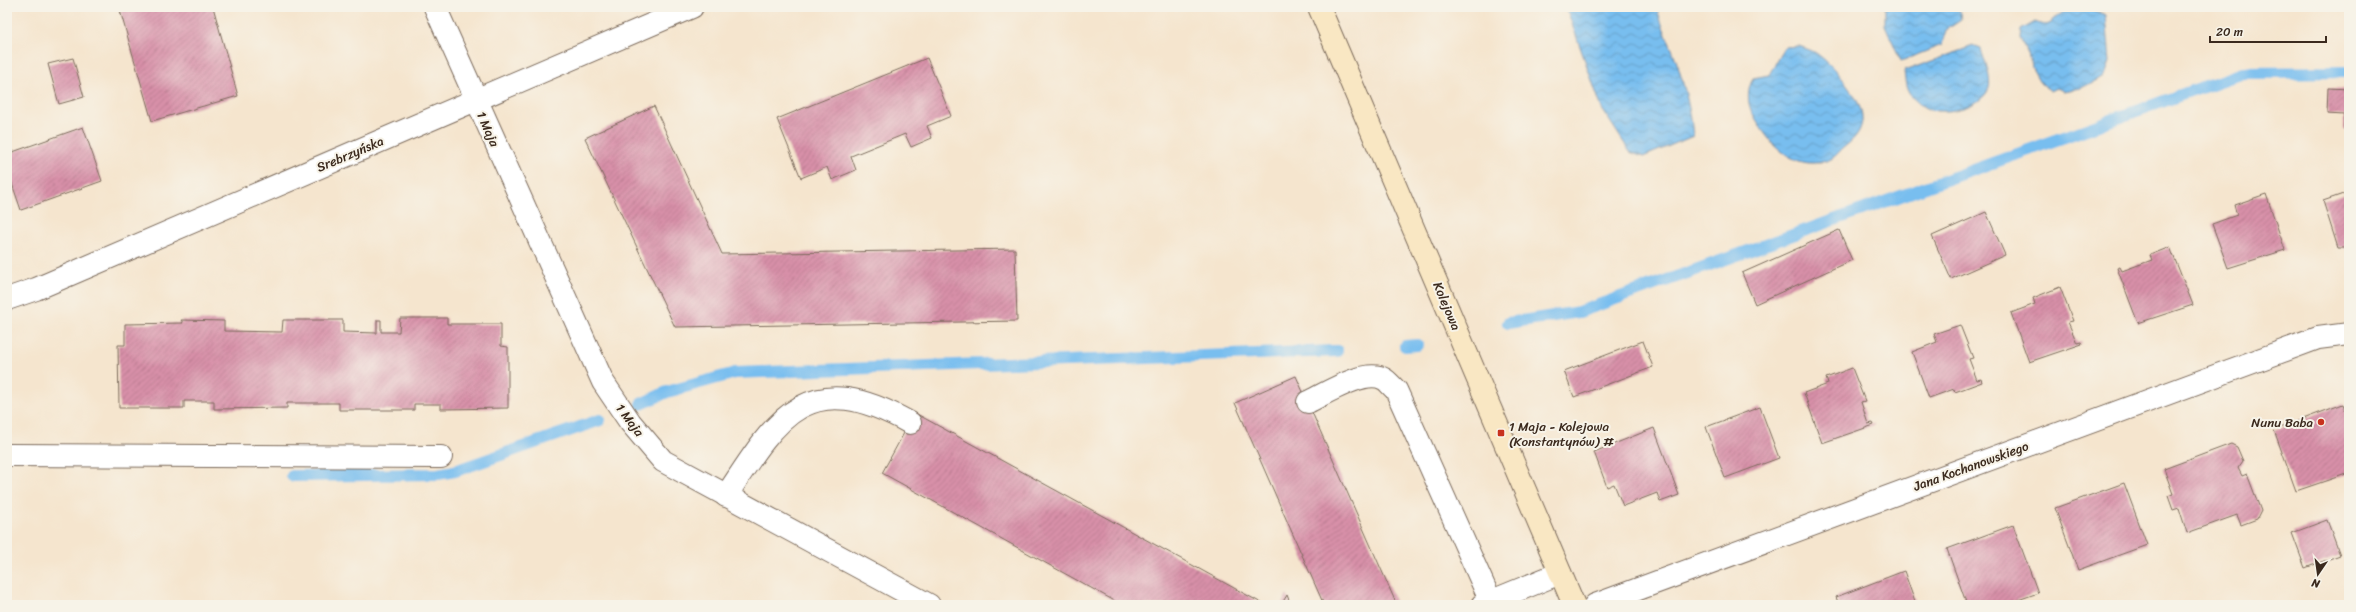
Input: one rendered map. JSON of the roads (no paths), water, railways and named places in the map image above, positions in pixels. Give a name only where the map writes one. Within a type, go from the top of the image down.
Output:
[{"type":"street","name":"1 Maja","points":[[435,7],[475,101],[603,382],[630,422],[663,460],[726,496],[929,605]]},
{"type":"street","name":"Srebrzyńska","points":[[7,299],[36,289],[692,7]]},
{"type":"street","name":"Kolejowa","points":[[1319,7],[1574,605]]},
{"type":"street","name":"Jana Kochanowskiego","points":[[1595,605],[2318,338],[2349,334]]},
{"type":"street","points":[[1308,402],[1357,378],[1373,376],[1384,379],[1396,390],[1487,603],[1560,573]]},
{"type":"street","points":[[726,496],[760,443],[788,415],[812,401],[839,397],[861,401],[884,409],[910,423]]},
{"type":"street","points":[[7,455],[441,457]]},
{"type":"water","points":[[1566,7],[1657,7],[1682,79],[1689,107],[1693,136],[1643,157],[1630,152],[1602,109]]},
{"type":"water","points":[[1885,7],[1957,7],[1961,20],[1946,30],[1942,45],[1901,61],[1885,25]]},
{"type":"water","points":[[2084,7],[2106,15],[2110,61],[2105,76],[2081,88],[2063,91],[2057,88],[2051,91],[2041,84],[2032,68],[2031,62],[2020,38],[2021,30],[2035,22],[2045,25],[2048,24],[2064,12]]},
{"type":"water","points":[[1799,46],[1816,53],[1830,65],[1853,93],[1862,113],[1861,126],[1855,137],[1833,158],[1818,163],[1799,161],[1781,151],[1767,136],[1753,116],[1748,98],[1750,85],[1753,78],[1769,75],[1784,47]]},
{"type":"water","points":[[1973,46],[1981,49],[1990,84],[1985,95],[1978,101],[1960,109],[1940,111],[1931,110],[1924,107],[1910,95],[1906,86],[1904,71]]},
{"type":"waterway","points":[[1508,323],[1579,312],[2242,73],[2349,72]]},
{"type":"waterway","points":[[1405,346],[1417,345]]},
{"type":"waterway","points":[[641,404],[667,392],[735,373],[1337,351]]},
{"type":"waterway","points":[[292,476],[438,474],[455,471],[600,420]]},
{"type":"place","name":"Nunu Baba","points":[[2321,422]]},
{"type":"place","name":"1 Maja - Kolejowa (Konstantynów) #","points":[[1501,433]]}]
